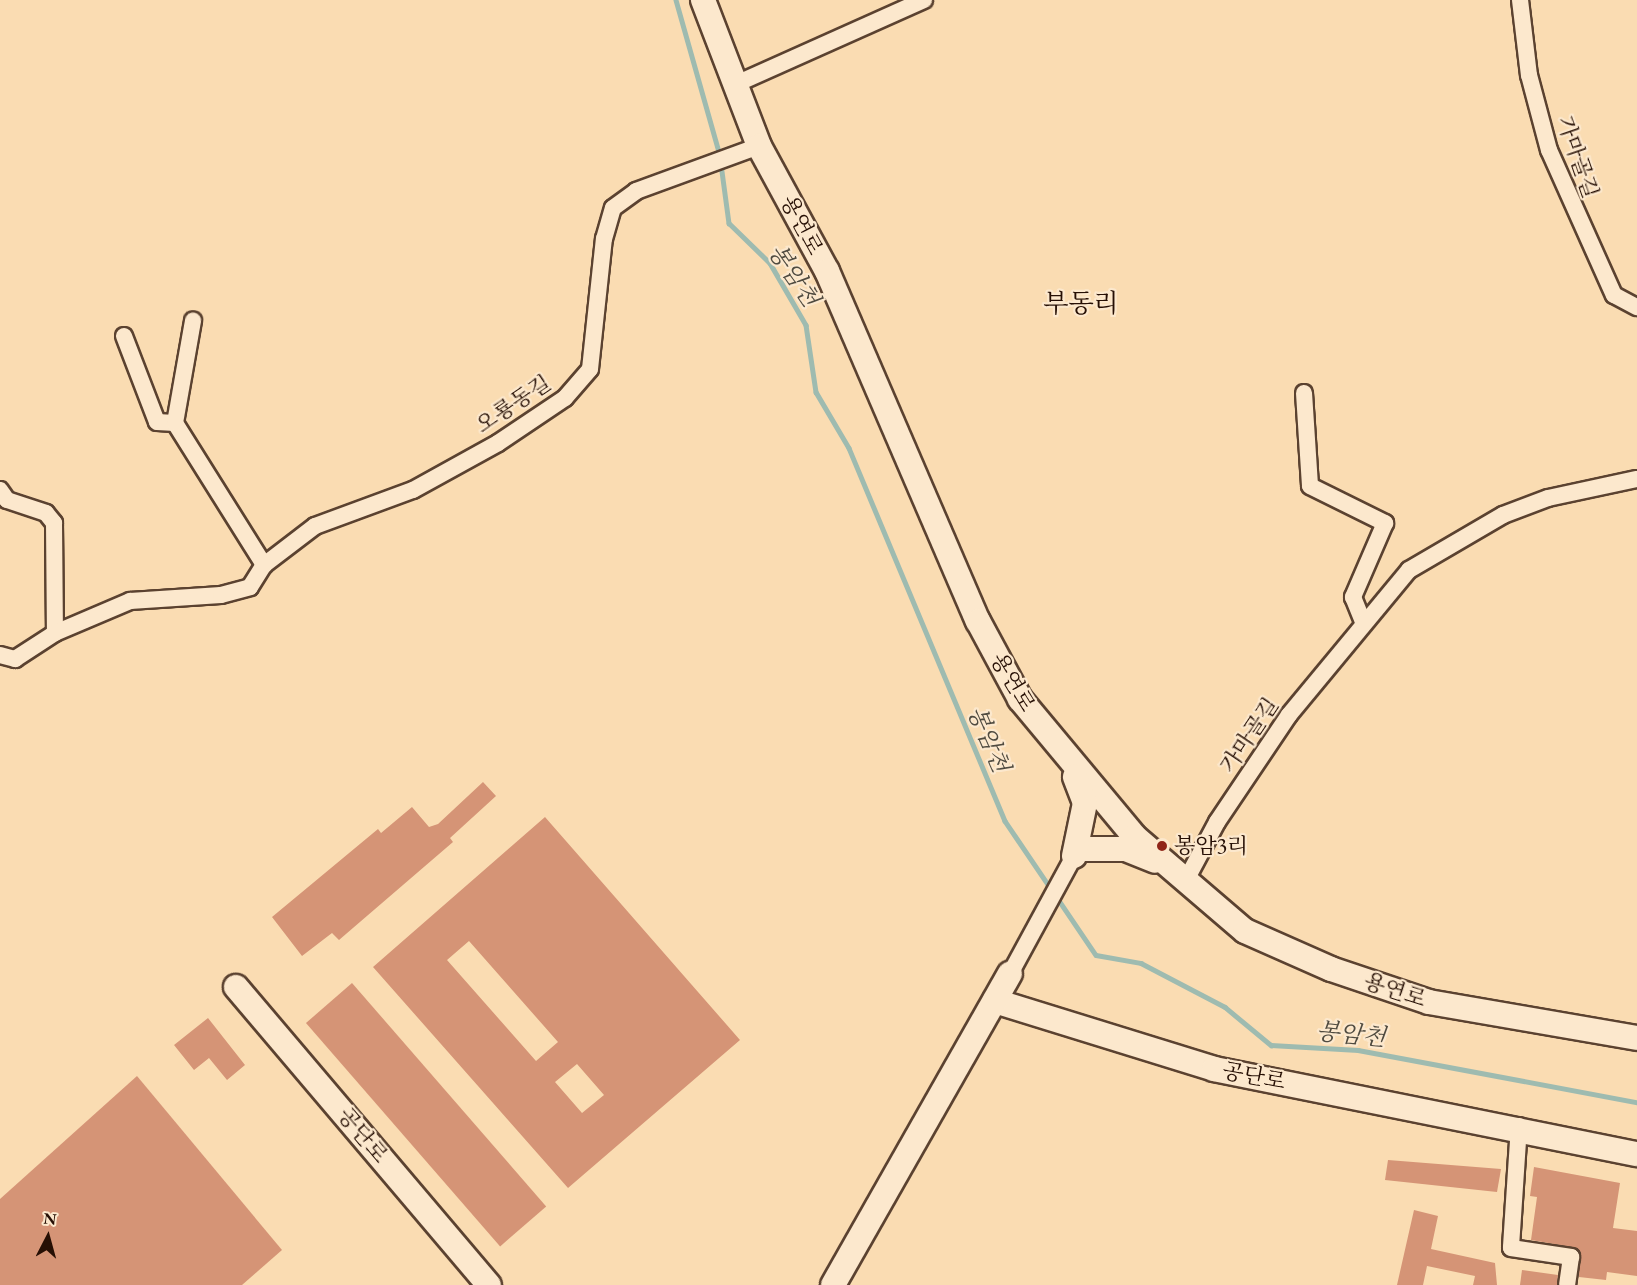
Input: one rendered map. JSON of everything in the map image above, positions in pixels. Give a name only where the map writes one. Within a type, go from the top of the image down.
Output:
[{"type":"street","name":"용연로","points":[[703,0],[742,82],[749,150],[827,271],[978,621],[1020,699],[1070,764],[1176,874],[1245,931],[1331,969],[1429,1002],[1637,1038]]},
{"type":"street","name":"가마골길","points":[[1520,0],[1529,75],[1549,150],[1614,295],[1637,307]]},
{"type":"street","points":[[742,82],[925,1]]},
{"type":"street","name":"오룡동길","points":[[0,655],[15,660],[55,633],[130,601],[221,595],[250,587],[264,565],[315,526],[413,490],[498,443],[565,398],[590,369],[603,239],[613,208],[636,191],[691,174],[749,150]]},
{"type":"street","points":[[193,321],[174,423],[264,565]]},
{"type":"street","points":[[124,336],[157,422],[174,423]]},
{"type":"street","points":[[1304,393],[1310,486],[1385,523],[1353,597],[1364,622]]},
{"type":"street","name":"가마골길","points":[[1176,874],[1217,822],[1289,715],[1409,570],[1503,515],[1548,498],[1637,479]]},
{"type":"street","points":[[0,490],[7,500],[46,513],[54,523],[55,633]]},
{"type":"street","points":[[833,1285],[1077,852],[1085,803],[1070,764]]},
{"type":"street","points":[[1077,852],[1126,849],[1176,874]]},
{"type":"street","name":"공단로","points":[[236,987],[489,1285]]},
{"type":"street","name":"공단로","points":[[995,1001],[1214,1069],[1519,1126],[1637,1154]]},
{"type":"street","points":[[1519,1126],[1511,1248],[1571,1257],[1567,1285]]},
{"type":"building","points":[[483,782],[496,796],[450,838],[453,842],[339,940],[332,933],[302,956],[272,917],[378,829],[381,833],[412,807],[429,827],[438,824]]},
{"type":"building","points":[[545,817],[740,1040],[568,1188],[373,967]],"holes":[[[469,941],[558,1042],[536,1061],[447,960]],[[577,1064],[604,1095],[582,1113],[555,1082]]]},
{"type":"building","points":[[352,983],[546,1206],[500,1246],[306,1023]]},
{"type":"building","points":[[208,1018],[245,1065],[227,1080],[209,1058],[194,1070],[174,1045]]},
{"type":"building","points":[[137,1076],[282,1250],[242,1285],[0,1285],[0,1199]]},
{"type":"building","points":[[1388,1160],[1501,1169],[1497,1192],[1385,1180]]},
{"type":"building","points":[[1534,1167],[1620,1183],[1613,1228],[1637,1231],[1637,1276],[1607,1272],[1606,1280],[1579,1277],[1577,1248],[1531,1240],[1537,1197],[1530,1196]]},
{"type":"building","points":[[1414,1210],[1438,1216],[1431,1249],[1495,1263],[1497,1285],[1473,1285],[1475,1276],[1427,1266],[1423,1285],[1397,1285]]},
{"type":"building","points":[[1522,1270],[1558,1275],[1557,1285],[1520,1285]]},
{"type":"waterway","name":"봉암천","points":[[676,0],[720,156]]},
{"type":"waterway","name":"봉암천","points":[[721,164],[729,223],[770,263],[806,325],[816,392],[849,448],[1005,821],[1051,889]]},
{"type":"waterway","name":"봉암천","points":[[1056,896],[1096,955],[1141,963],[1225,1007],[1271,1045],[1358,1050],[1637,1102]]},
{"type":"place","name":"봉암3리","points":[[1162,846]]},
{"type":"district","name":"부동리","points":[[1081,304]]}]
